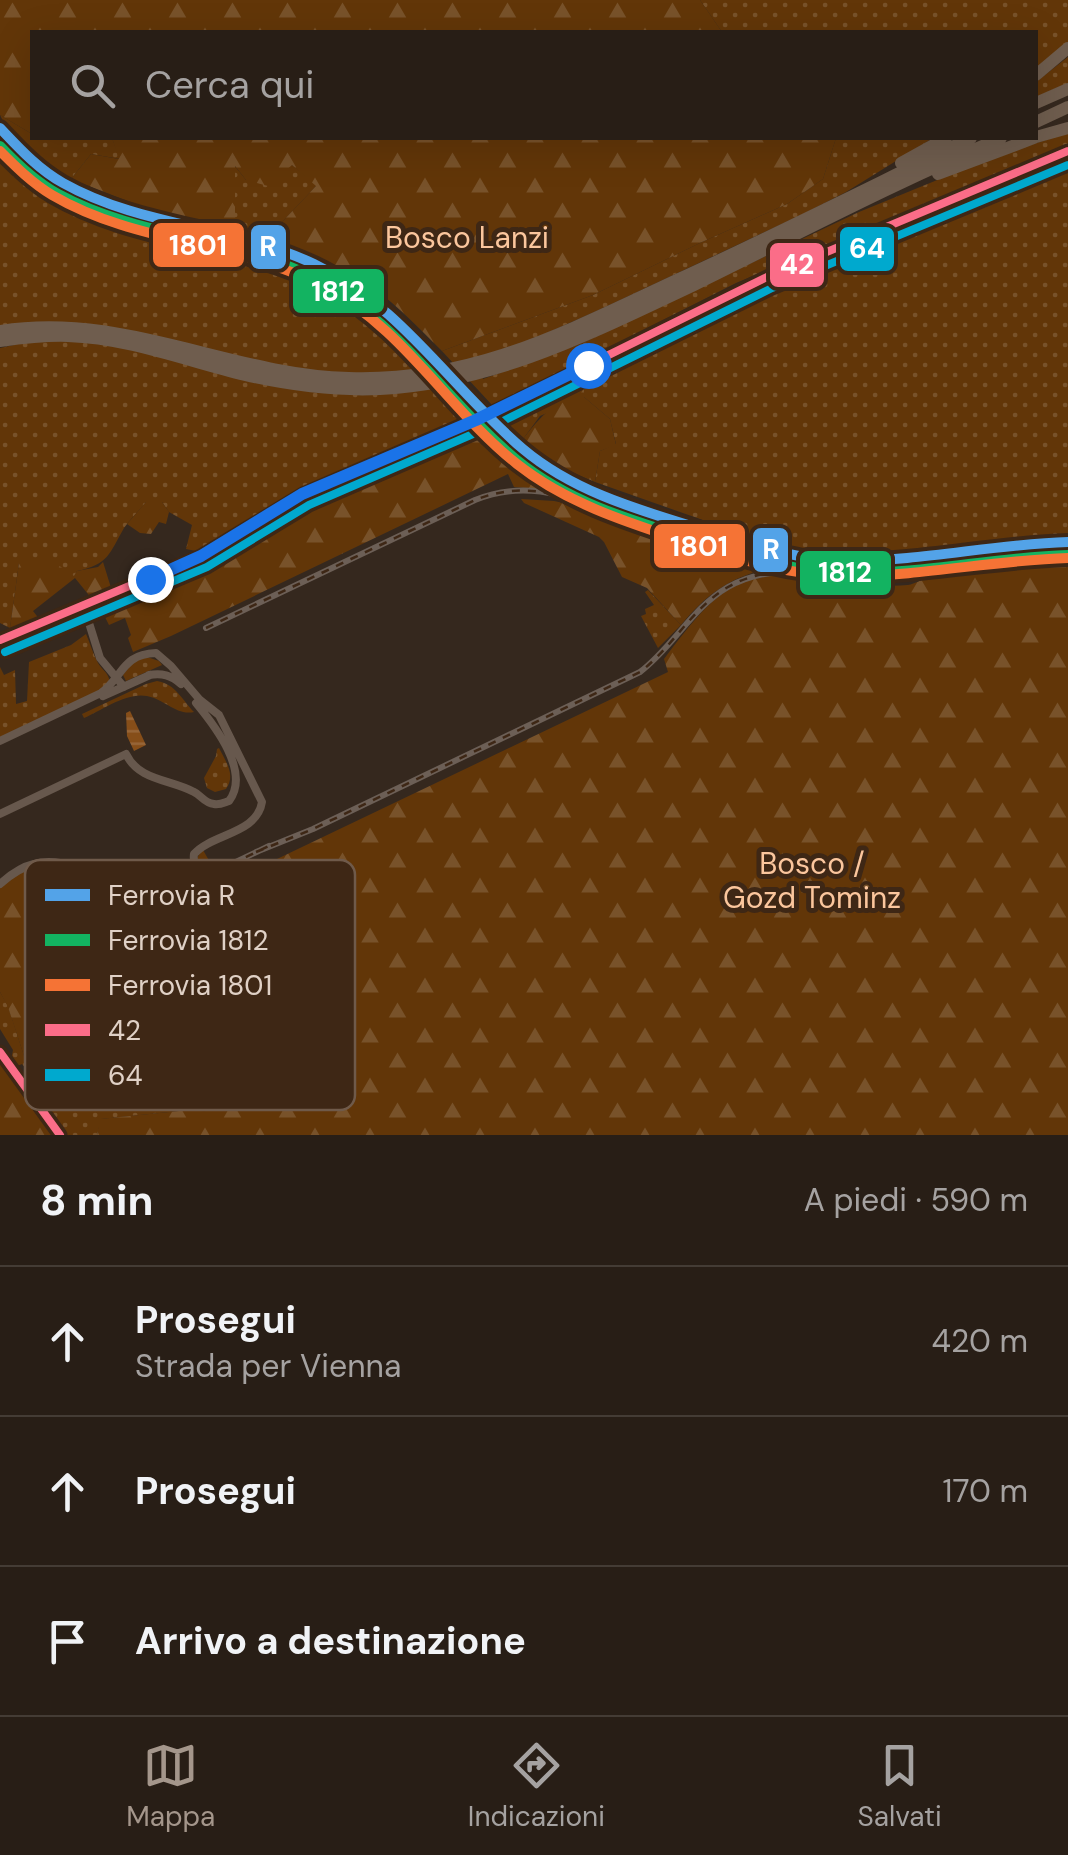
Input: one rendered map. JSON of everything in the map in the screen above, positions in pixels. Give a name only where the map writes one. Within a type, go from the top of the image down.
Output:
[{"type":"highway","points":[[1038,73],[1068,48]]},
{"type":"highway","points":[[1038,102],[1068,89]]},
{"type":"highway","points":[[1038,121],[1068,107]]},
{"type":"highway","points":[[1038,136],[1068,128]]},
{"type":"highway","points":[[843,209],[847,194],[942,140]]},
{"type":"highway","points":[[843,209],[967,140]]},
{"type":"highway","points":[[69,331],[134,335],[294,373],[346,378],[479,369],[542,354],[606,326],[843,209],[996,140]]},
{"type":"highway","points":[[6,335],[38,326],[69,331],[292,384],[363,390],[432,385],[536,344],[762,240],[1027,140]]},
{"type":"main road","points":[[0,640],[201,556],[312,490],[476,420],[767,277],[1068,151]]},
{"type":"street","points":[[84,607],[100,658],[124,686]]},
{"type":"street","points":[[0,743],[100,693],[124,666],[142,654],[156,654],[222,719],[262,807],[256,818],[197,849],[192,860]]},
{"type":"street","points":[[0,743],[171,666]]},
{"type":"street","points":[[0,814],[126,754],[138,770],[196,792],[207,802],[229,801],[236,791],[237,777],[213,723],[175,678],[148,675]]},
{"type":"street","points":[[0,884],[25,868]]},
{"type":"street","points":[[0,1052],[25,1087]]},
{"type":"street","points":[[42,1110],[60,1135]]},
{"type":"green space","points":[[0,0],[700,0],[721,30],[30,30],[30,133],[0,115]]},
{"type":"green space","points":[[700,0],[1068,0],[1068,42],[1038,68],[1038,30],[721,30]]},
{"type":"green space","points":[[1068,57],[1068,83],[1038,96],[1038,80]]},
{"type":"green space","points":[[0,115],[30,133],[30,140],[113,140],[120,159],[91,154],[71,179],[21,144]]},
{"type":"green space","points":[[1068,133],[1068,145],[736,283],[493,406],[442,351],[593,295],[787,204],[823,179],[835,140],[930,140],[803,214],[601,309],[515,347],[476,359],[483,379],[580,344],[859,212],[996,156]]},
{"type":"green space","points":[[0,137],[39,174],[77,197],[145,222],[286,259],[319,274],[385,320],[480,415],[305,487],[196,551],[186,549],[192,525],[169,512],[162,502],[146,502],[126,525],[107,557],[77,571],[74,577],[19,563],[10,628],[0,623],[0,348],[14,345],[0,325]]},
{"type":"green space","name":"Bosco Lanzi","points":[[113,140],[835,140],[823,179],[787,204],[593,295],[442,351],[373,287],[317,257],[266,239],[316,186],[292,165],[268,186],[246,180],[235,166],[235,229],[161,214],[71,179],[91,154],[119,159]]},
{"type":"green space","points":[[1068,156],[1068,538],[891,554],[821,554],[785,549],[595,482],[600,451],[616,444],[610,419],[584,397],[540,416],[523,439],[499,415],[738,294]]},
{"type":"green space","points":[[234,165],[246,180],[292,165],[317,185],[266,239],[235,229]]},
{"type":"green space","points":[[584,386],[584,397],[610,419],[616,445],[600,451],[595,482],[546,461],[523,439],[550,409]]},
{"type":"green space","points":[[483,423],[535,468],[583,495],[719,541],[807,564],[879,566],[1058,547],[1068,548],[1068,553],[927,568],[821,569],[701,540],[567,496],[514,487],[508,474],[133,652],[125,618],[109,625],[104,615],[91,620],[92,611],[103,603],[239,541],[303,500]]},
{"type":"green space","points":[[521,499],[588,508],[772,568],[721,588],[681,625],[647,588],[622,577],[599,537]]},
{"type":"green space","points":[[146,502],[162,502],[169,512],[166,524],[159,522],[151,534],[140,533],[127,524]]},
{"type":"green space","points":[[45,556],[74,576],[77,571],[98,567],[103,562],[112,591],[92,599],[75,578],[33,611],[40,620],[12,631],[19,563]]},
{"type":"green space","name":"Bosco / Gozd Tominz","points":[[1068,561],[1068,1135],[97,1135],[100,1119],[189,1110],[355,1110],[355,860],[275,860],[668,672],[664,659],[699,615],[715,599],[751,580],[799,576],[898,586],[940,575]]},
{"type":"green space","points":[[648,590],[681,625],[658,648],[641,616],[654,605],[645,592]]},
{"type":"green space","points":[[86,634],[110,682],[97,692],[0,738],[0,667],[4,675],[15,670],[16,704],[27,701],[29,662],[71,645]]},
{"type":"green space","points":[[147,657],[162,665],[126,681],[123,675],[134,661]]},
{"type":"green space","points":[[157,681],[174,689],[194,712],[182,712],[139,695],[84,718],[82,714],[146,684]]},
{"type":"green space","points":[[219,748],[230,779],[226,789],[215,792],[207,788],[204,778]]},
{"type":"green space","name":"Bosco / Gozd Tominz","points":[[23,872],[25,1059],[0,992],[0,887]]},
{"type":"green space","points":[[0,992],[8,1006],[25,1068],[22,1064],[15,1067],[11,1061],[13,1050],[0,1029]]},
{"type":"green space","points":[[0,1059],[25,1094],[25,1110],[37,1110],[55,1135],[0,1135]]},
{"type":"green space","points":[[46,1110],[189,1110],[101,1119],[97,1135],[64,1135]]},
{"type":"shaded area","points":[[130,711],[146,745],[134,751],[127,736],[126,713]]},
{"type":"railway","points":[[206,628],[475,500],[506,492],[558,495],[780,566]]},
{"type":"railway","points":[[256,852],[313,829],[640,672],[715,596],[748,578],[791,571],[901,575],[1068,558]]},
{"type":"railway","points":[[240,860],[269,846]]},
{"type":"rail line","name":"R","points":[[0,128],[45,171],[93,198],[283,251],[345,281],[400,325],[523,449],[564,477],[608,498],[756,546],[830,560],[904,558],[1068,542]]},
{"type":"rail line","name":"1812","points":[[0,146],[42,184],[88,208],[278,262],[340,292],[394,336],[517,460],[560,489],[605,510],[756,558],[831,572],[905,571],[1068,555]]},
{"type":"rail line","name":"1801","points":[[0,151],[38,185],[84,211],[152,234],[256,260],[323,286],[377,323],[517,464],[575,500],[616,518],[743,560],[828,575],[877,575],[1068,558]]},
{"type":"transit line","name":"42","points":[[0,640],[201,556],[303,494],[497,410],[767,277],[1068,151]]},
{"type":"transit line","name":"64","points":[[5,652],[207,567],[309,505],[503,421],[772,288],[1068,165]]},
{"type":"transit line","name":"42","points":[[0,1052],[25,1087]]},
{"type":"transit line","name":"42","points":[[42,1110],[60,1135]]},
{"type":"route","points":[[150,579],[201,556],[302,494],[476,420],[588,365]]}]
